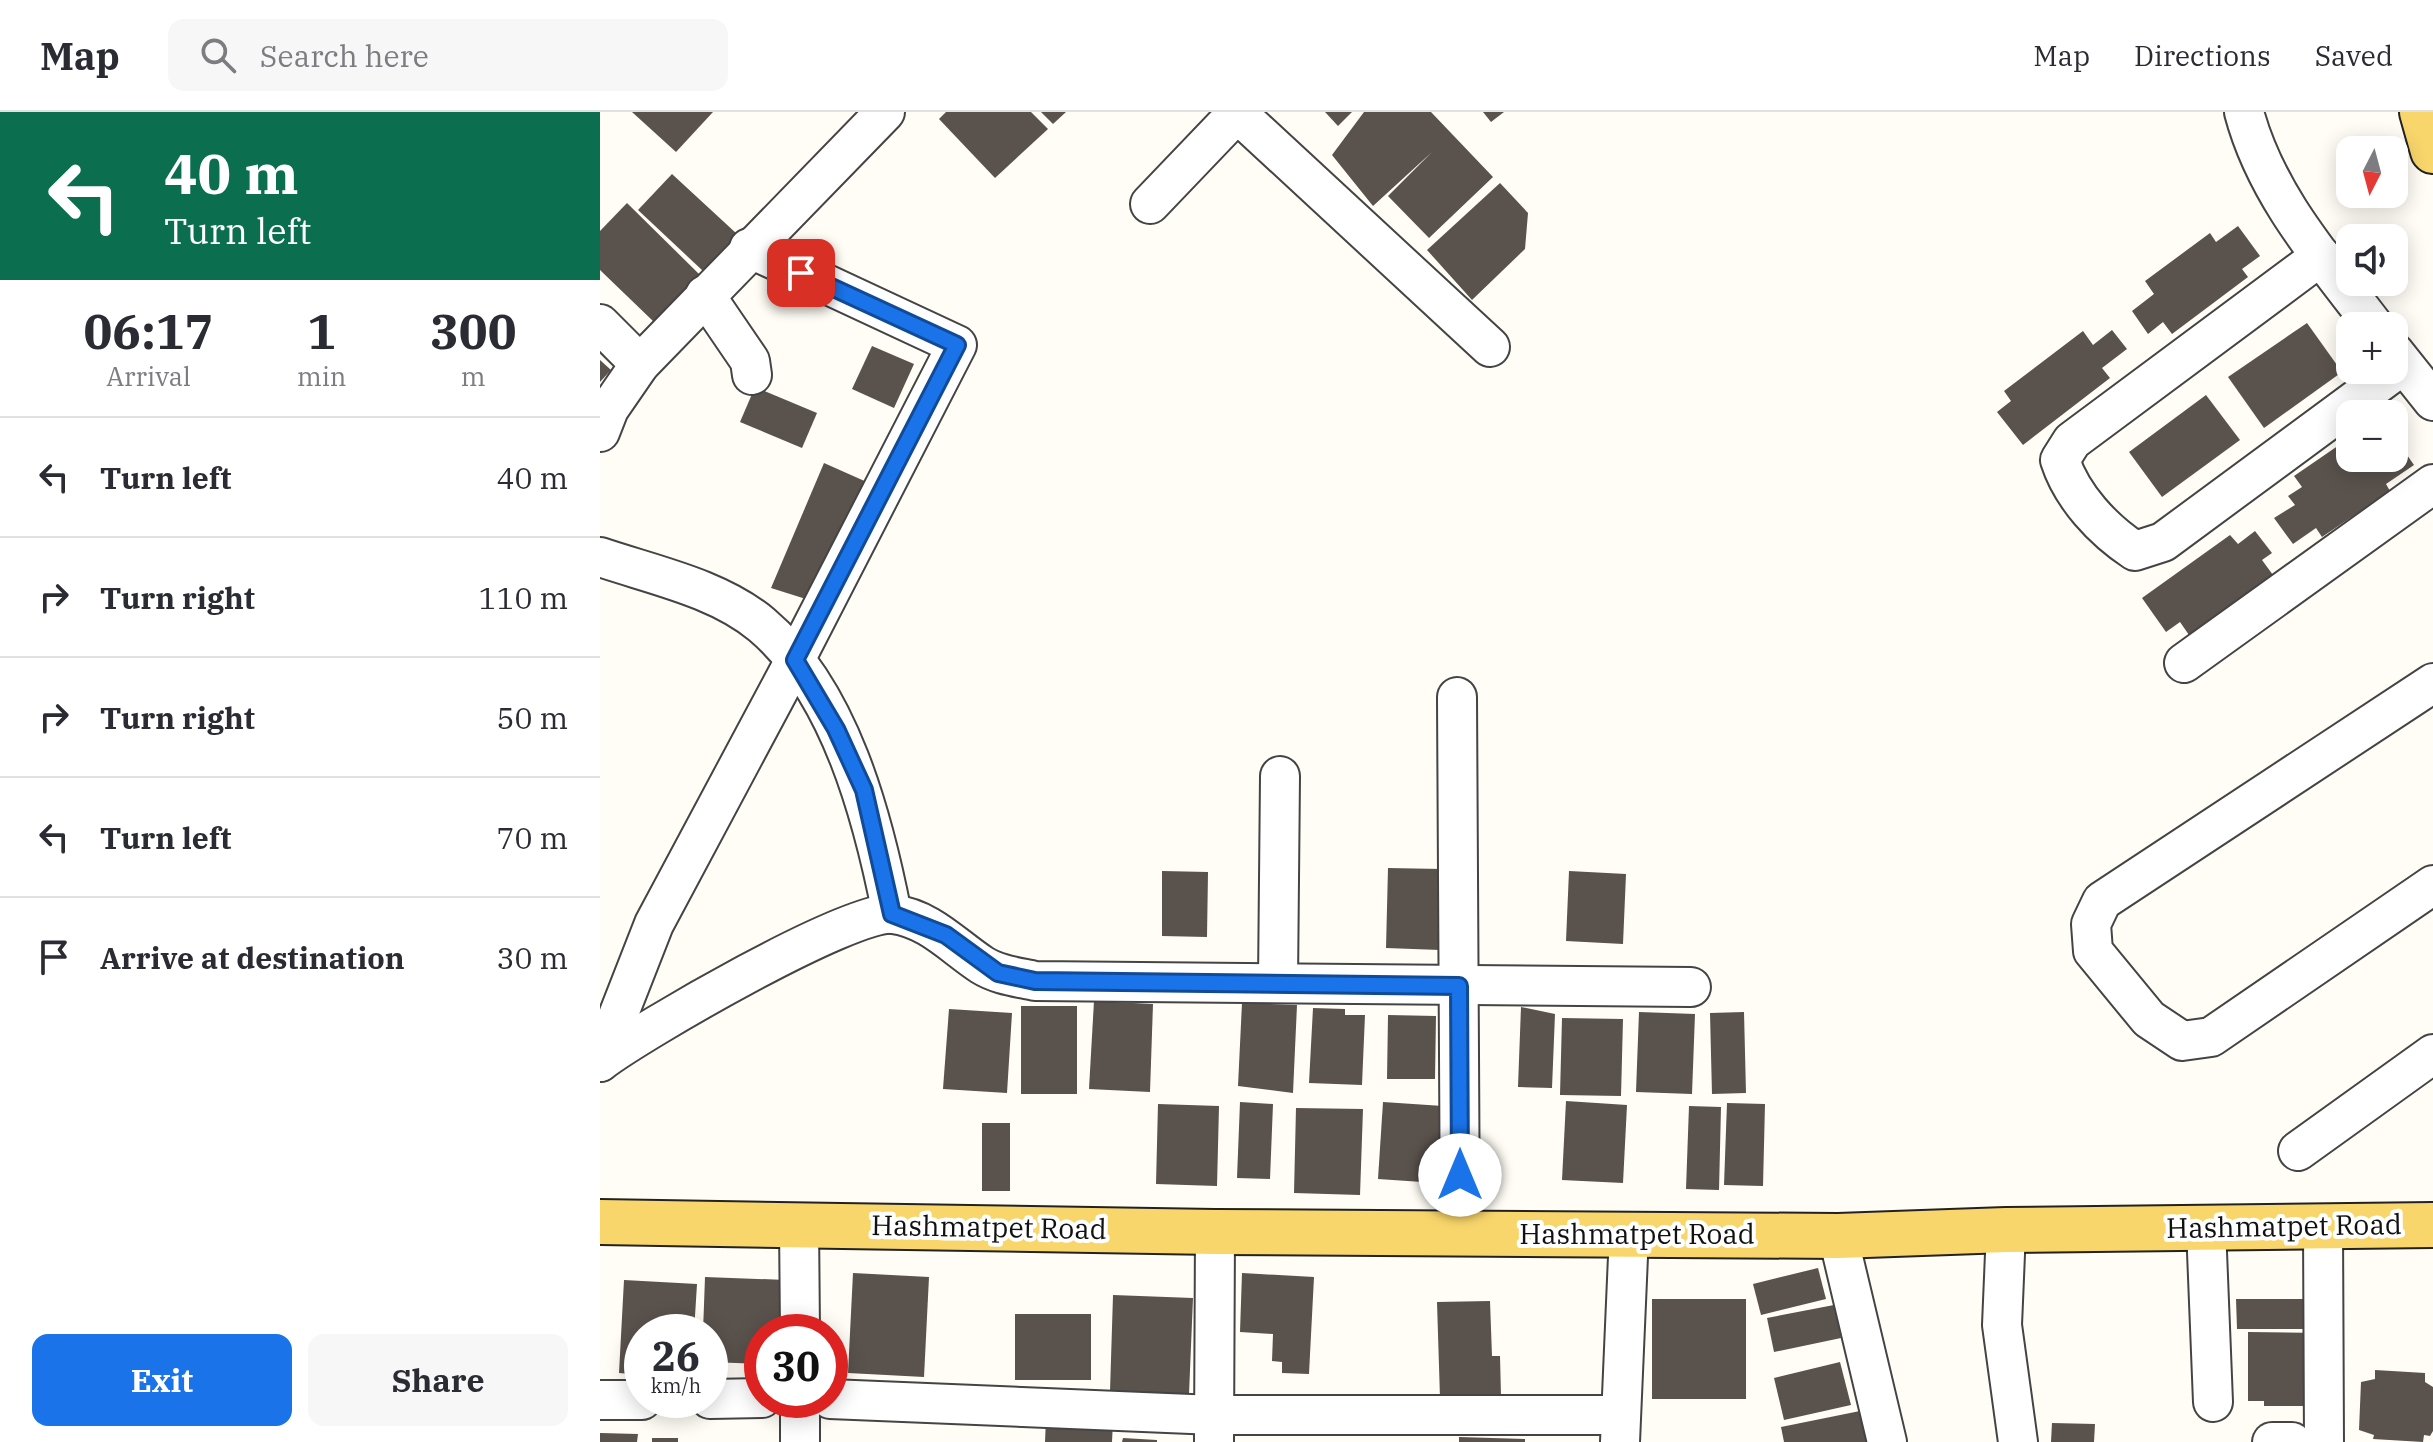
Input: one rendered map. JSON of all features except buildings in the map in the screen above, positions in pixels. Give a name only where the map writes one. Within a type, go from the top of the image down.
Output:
[{"type":"main road","points":[[2422,112],[2433,151]]},
{"type":"main road","name":"Hashmatpet Road","points":[[600,1222],[1215,1232],[1838,1236],[2006,1230],[2433,1225]]},
{"type":"street","points":[[1150,204],[1237,112],[1490,347]]},
{"type":"street","points":[[2244,112],[2259,159],[2276,192],[2363,312]]},
{"type":"street","points":[[600,432],[609,409],[640,364],[874,116]]},
{"type":"street","points":[[600,1062],[654,924],[795,660],[957,345],[749,248]]},
{"type":"street","points":[[2321,256],[2072,441],[2060,460],[2066,480],[2111,535],[2135,551],[2163,542],[2367,384]]},
{"type":"street","points":[[705,295],[750,361],[752,375]]},
{"type":"street","points":[[600,324],[640,364]]},
{"type":"street","points":[[2408,370],[2433,401]]},
{"type":"street","points":[[2184,663],[2433,484]]},
{"type":"street","points":[[600,557],[725,602],[761,624],[795,660],[836,729],[864,790],[892,914]]},
{"type":"street","points":[[2433,683],[2102,901],[2091,924],[2093,951],[2149,1019],[2182,1041],[2211,1037],[2433,885]]},
{"type":"street","points":[[1457,697],[1460,1233]]},
{"type":"street","points":[[1278,982],[1280,776]]},
{"type":"street","points":[[600,1062],[687,1006],[873,914],[892,914],[946,935],[998,973],[1035,981],[1691,987]]},
{"type":"street","points":[[2298,1151],[2433,1054]]},
{"type":"street","points":[[799,1223],[800,1314]]},
{"type":"street","points":[[2323,1226],[2324,1442]]},
{"type":"street","points":[[2206,1227],[2213,1402]]},
{"type":"street","points":[[2006,1230],[2002,1325],[2018,1442]]},
{"type":"street","points":[[1215,1232],[1215,1429]]},
{"type":"street","points":[[848,1400],[1215,1429],[1620,1429],[1629,1233]]},
{"type":"street","points":[[1838,1236],[1887,1442]]},
{"type":"street","points":[[600,1400],[624,1400]]},
{"type":"street","points":[[800,1418],[800,1442]]},
{"type":"street","points":[[2272,1442],[2292,1442]]},
{"type":"route","points":[[801,273],[957,345],[795,660],[836,729],[864,790],[892,914],[910,918],[946,935],[980,964],[998,973],[1035,981],[1459,986],[1460,1175]]}]
